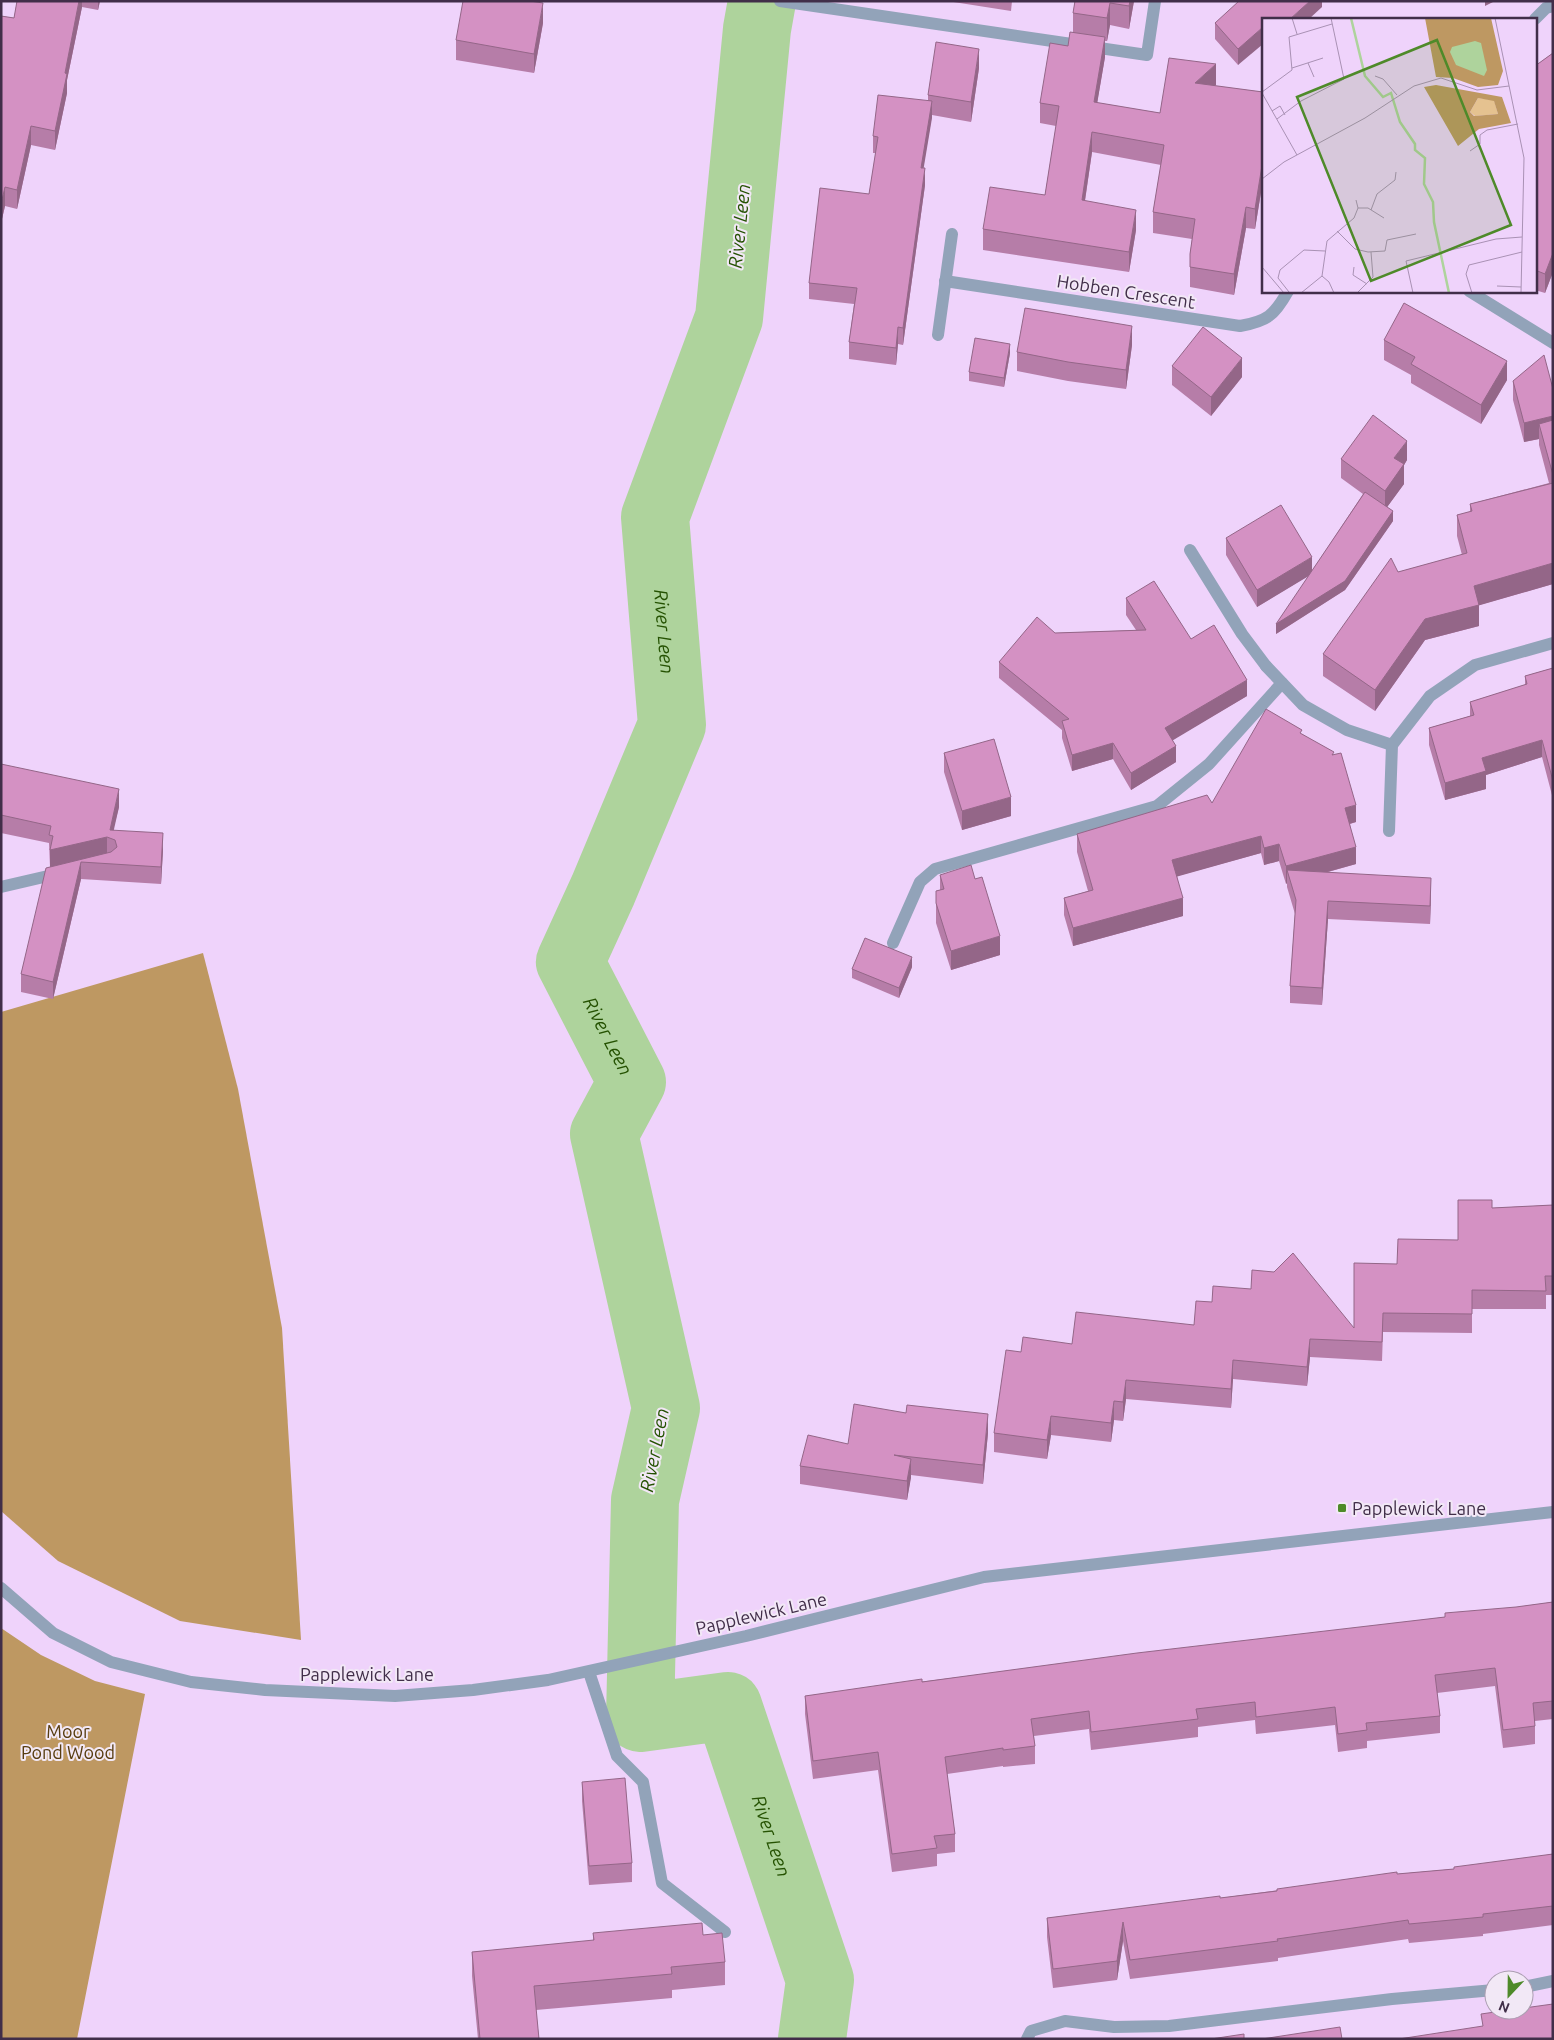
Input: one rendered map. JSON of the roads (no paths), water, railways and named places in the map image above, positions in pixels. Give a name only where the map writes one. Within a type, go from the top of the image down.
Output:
[{"type":"street","points":[[785,2],[1147,55],[1155,1]]},
{"type":"street","points":[[1536,18],[1546,8],[1553,6]]},
{"type":"street","points":[[938,335],[952,234]]},
{"type":"street","name":"Hobben Crescent","points":[[945,281],[1240,326],[1261,322],[1278,308],[1287,292]]},
{"type":"street","points":[[1471,292],[1553,343]]},
{"type":"street","points":[[1190,550],[1242,634],[1266,666],[1303,705],[1348,730],[1392,745]]},
{"type":"street","points":[[1389,831],[1392,745],[1430,696],[1475,665],[1553,643]]},
{"type":"street","points":[[893,943],[920,882],[935,870],[1157,806],[1209,764],[1282,683]]},
{"type":"street","points":[[1,887],[73,870]]},
{"type":"street","name":"Papplewick Lane","points":[[1,1588],[53,1633],[111,1662],[191,1682],[265,1690],[394,1696],[473,1690],[548,1680],[589,1672],[746,1636],[984,1577],[1553,1512]]},
{"type":"street","points":[[589,1672],[618,1756],[643,1782],[662,1882],[725,1932]]},
{"type":"street","points":[[1534,1984],[1553,1981]]},
{"type":"street","points":[[1029,2035],[1065,2021],[1114,2027],[1169,2026],[1484,1991]]},
{"type":"waterway","name":"River Leen","points":[[762,1],[757,29],[729,318],[655,517],[672,725],[603,890],[570,962],[632,1082],[604,1134],[666,1408],[645,1500],[640,1718],[728,1706],[820,1980],[812,2039]]},
{"type":"place","name":"Papplewick Lane","points":[[1342,1508]]},
{"type":"park label","name":"Moor Pond Wood","points":[[68,1741]]}]
